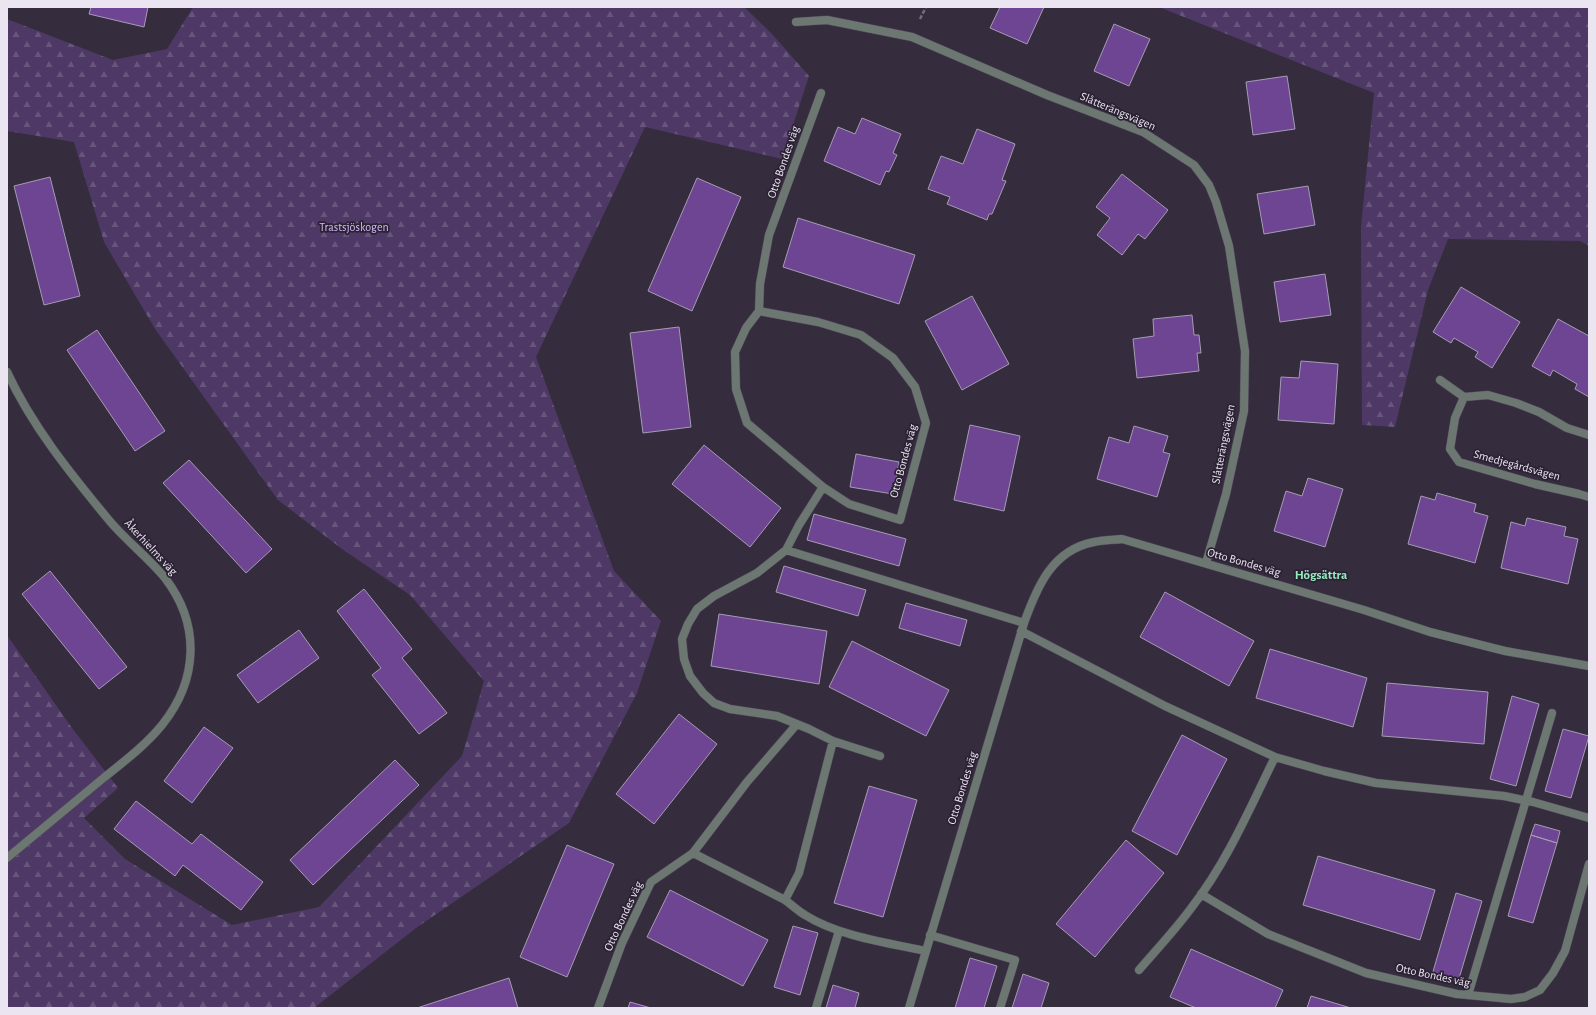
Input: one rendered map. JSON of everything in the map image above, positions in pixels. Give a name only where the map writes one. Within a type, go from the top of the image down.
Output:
[{"type":"street","name":"Slåtterängsvägen","points":[[796,22],[826,20],[912,37],[1040,92],[1143,132],[1194,165],[1209,185],[1216,202],[1229,246],[1245,351],[1244,411],[1226,494],[1206,563]]},
{"type":"street","name":"Otto Bondes väg","points":[[759,311],[818,322],[860,336],[893,358],[915,387],[926,423],[900,520],[849,504],[823,487],[748,423],[736,389],[735,352],[746,328],[759,311],[760,284],[769,236],[821,93]]},
{"type":"street","name":"Åkerhielms väg","points":[[7,372],[38,429],[72,474],[110,522],[152,563],[174,592],[187,621],[190,634],[190,666],[185,686],[179,700],[161,727],[123,762],[7,858]]},
{"type":"street","points":[[1440,380],[1464,397],[1488,395],[1516,403],[1540,412],[1567,428],[1589,435]]},
{"type":"street","name":"Smedjegårdsvägen","points":[[1464,397],[1455,418],[1450,449],[1459,462],[1535,484],[1589,497]]},
{"type":"street","points":[[823,487],[799,525],[786,550],[757,573],[714,596],[697,609],[688,624],[682,639],[684,659],[690,676],[703,693],[714,703],[730,709],[777,716],[834,741],[880,756]]},
{"type":"street","name":"Otto Bondes väg","points":[[909,1008],[1021,631],[1036,592],[1049,571],[1065,553],[1093,542],[1122,539],[1364,610],[1430,632],[1505,651],[1589,666]]},
{"type":"street","points":[[786,550],[1024,623]]},
{"type":"street","points":[[1021,631],[1165,706],[1275,757],[1324,771],[1376,783],[1504,796],[1525,800],[1589,818]]},
{"type":"street","points":[[1468,995],[1552,713]]},
{"type":"street","name":"Otto Bondes väg","points":[[598,1008],[622,943],[651,882],[672,866],[694,853],[747,782],[796,724]]},
{"type":"street","points":[[785,900],[800,873],[834,741]]},
{"type":"street","points":[[1139,970],[1188,912],[1201,894],[1225,856],[1275,757]]},
{"type":"street","points":[[694,853],[785,900],[805,916],[839,931],[888,944],[926,951]]},
{"type":"street","name":"Otto Bondes väg","points":[[1201,894],[1268,934],[1366,973],[1457,994],[1511,999],[1525,997],[1540,990],[1553,973],[1564,951],[1589,864]]},
{"type":"street","points":[[816,1008],[839,931]]},
{"type":"street","points":[[930,935],[1015,960],[1000,1008]]},
{"type":"green space","name":"Trastsjöskogen","points":[[193,7],[744,7],[772,34],[809,76],[782,159],[645,127],[536,357],[614,571],[661,621],[637,693],[569,823],[416,928],[314,1008],[7,1008],[7,635],[72,728],[118,788],[84,818],[125,859],[232,925],[319,907],[462,756],[484,681],[410,595],[342,549],[278,500],[155,329],[104,242],[74,142],[7,131],[7,19],[113,60],[167,49]]},
{"type":"green space","points":[[1159,7],[1589,7],[1589,246],[1580,241],[1448,239],[1428,290],[1395,427],[1362,425],[1361,227],[1374,93]]},
{"type":"building","points":[[91,7],[148,7],[144,27],[89,14]]},
{"type":"building","points":[[1000,7],[1044,7],[1027,44],[990,28]]},
{"type":"building","points":[[1114,24],[1150,39],[1129,86],[1094,71]]},
{"type":"building","points":[[1287,76],[1295,129],[1253,135],[1246,82]]},
{"type":"building","points":[[862,118],[901,134],[893,153],[897,155],[889,172],[886,171],[880,185],[824,161],[838,127],[855,134]]},
{"type":"building","points":[[977,129],[1015,144],[1002,180],[1006,181],[992,214],[989,214],[987,220],[947,204],[950,197],[928,189],[941,156],[963,164]]},
{"type":"building","points":[[1122,174],[1168,210],[1145,239],[1138,234],[1122,255],[1097,235],[1110,218],[1096,207]]},
{"type":"building","points":[[50,177],[80,296],[44,305],[14,186]]},
{"type":"building","points":[[697,178],[741,197],[692,311],[648,291]]},
{"type":"building","points":[[1308,186],[1315,225],[1264,234],[1257,194]]},
{"type":"building","points":[[798,218],[915,255],[899,304],[783,267]]},
{"type":"building","points":[[1325,274],[1331,315],[1280,322],[1274,282]]},
{"type":"building","points":[[1461,287],[1520,322],[1492,368],[1475,357],[1478,352],[1454,338],[1451,343],[1433,332]]},
{"type":"building","points":[[972,296],[1009,364],[962,390],[925,321]]},
{"type":"building","points":[[1192,315],[1194,335],[1199,335],[1201,353],[1197,353],[1199,371],[1137,378],[1133,339],[1154,336],[1153,319]]},
{"type":"building","points":[[1558,319],[1589,336],[1589,397],[1575,389],[1577,384],[1553,370],[1550,376],[1532,366]]},
{"type":"building","points":[[679,327],[691,427],[643,433],[630,333]]},
{"type":"building","points":[[97,330],[165,431],[135,451],[67,350]]},
{"type":"building","points":[[1301,361],[1338,364],[1334,424],[1278,420],[1281,377],[1299,378]]},
{"type":"building","points":[[970,425],[1020,436],[1004,511],[954,500]]},
{"type":"building","points":[[1134,426],[1168,436],[1163,452],[1170,454],[1157,497],[1097,479],[1109,437],[1129,443]]},
{"type":"building","points":[[704,445],[781,508],[750,547],[672,484]]},
{"type":"building","points":[[856,454],[899,462],[893,494],[850,487]]},
{"type":"building","points":[[189,460],[272,549],[246,573],[163,483]]},
{"type":"building","points":[[1308,478],[1343,489],[1325,547],[1274,531],[1286,491],[1302,496]]},
{"type":"building","points":[[1437,493],[1476,504],[1474,512],[1488,516],[1475,563],[1408,544],[1421,496],[1435,500]]},
{"type":"building","points":[[814,514],[906,539],[899,566],[807,540]]},
{"type":"building","points":[[1527,518],[1566,527],[1564,536],[1578,539],[1568,584],[1501,568],[1511,522],[1525,526]]},
{"type":"building","points":[[784,566],[866,590],[858,616],[776,592]]},
{"type":"building","points":[[50,571],[127,667],[99,689],[22,594]]},
{"type":"building","points":[[364,589],[412,649],[402,658],[447,713],[419,734],[372,675],[381,668],[337,611]]},
{"type":"building","points":[[1165,592],[1254,641],[1229,686],[1140,637]]},
{"type":"building","points":[[906,603],[967,620],[960,646],[899,628]]},
{"type":"building","points":[[719,614],[827,631],[819,684],[711,666]]},
{"type":"building","points":[[299,630],[319,658],[258,703],[237,675]]},
{"type":"building","points":[[852,641],[949,690],[926,736],[829,687]]},
{"type":"building","points":[[1270,649],[1367,678],[1353,727],[1256,698]]},
{"type":"building","points":[[1387,683],[1488,692],[1484,744],[1382,736]]},
{"type":"building","points":[[1512,696],[1539,704],[1516,786],[1490,779]]},
{"type":"building","points":[[679,714],[717,744],[654,824],[616,794]]},
{"type":"building","points":[[204,727],[233,748],[192,803],[164,781]]},
{"type":"building","points":[[1563,729],[1589,736],[1571,798],[1545,791]]},
{"type":"building","points":[[1182,735],[1227,759],[1177,855],[1132,831]]},
{"type":"building","points":[[395,760],[419,785],[313,885],[290,860]]},
{"type":"building","points":[[869,786],[917,800],[883,917],[834,903]]},
{"type":"building","points":[[136,801],[192,844],[201,834],[263,882],[241,910],[183,865],[175,876],[114,829]]},
{"type":"building","points":[[1535,824],[1560,831],[1557,843],[1531,835]]},
{"type":"building","points":[[1531,835],[1557,843],[1533,923],[1508,916]]},
{"type":"building","points":[[1126,840],[1164,873],[1095,957],[1056,924]]},
{"type":"building","points":[[567,845],[614,864],[567,977],[520,957]]},
{"type":"building","points":[[1318,856],[1435,890],[1420,940],[1303,905]]},
{"type":"building","points":[[670,890],[768,940],[743,986],[647,937]]},
{"type":"building","points":[[1456,893],[1482,901],[1458,982],[1432,975]]},
{"type":"building","points":[[793,926],[818,933],[800,995],[774,987]]},
{"type":"building","points":[[1191,949],[1283,990],[1275,1008],[1196,1008],[1170,997]]},
{"type":"building","points":[[970,958],[997,966],[984,1008],[955,1008]]},
{"type":"building","points":[[1023,974],[1049,983],[1041,1008],[1012,1008]]},
{"type":"building","points":[[509,978],[518,1008],[417,1008]]},
{"type":"building","points":[[833,985],[859,993],[855,1008],[826,1008]]},
{"type":"building","points":[[1311,996],[1351,1008],[1307,1008]]},
{"type":"building","points":[[630,1002],[651,1008],[628,1008]]},
{"type":"district","name":"Högsättra","points":[[1321,575]]}]
